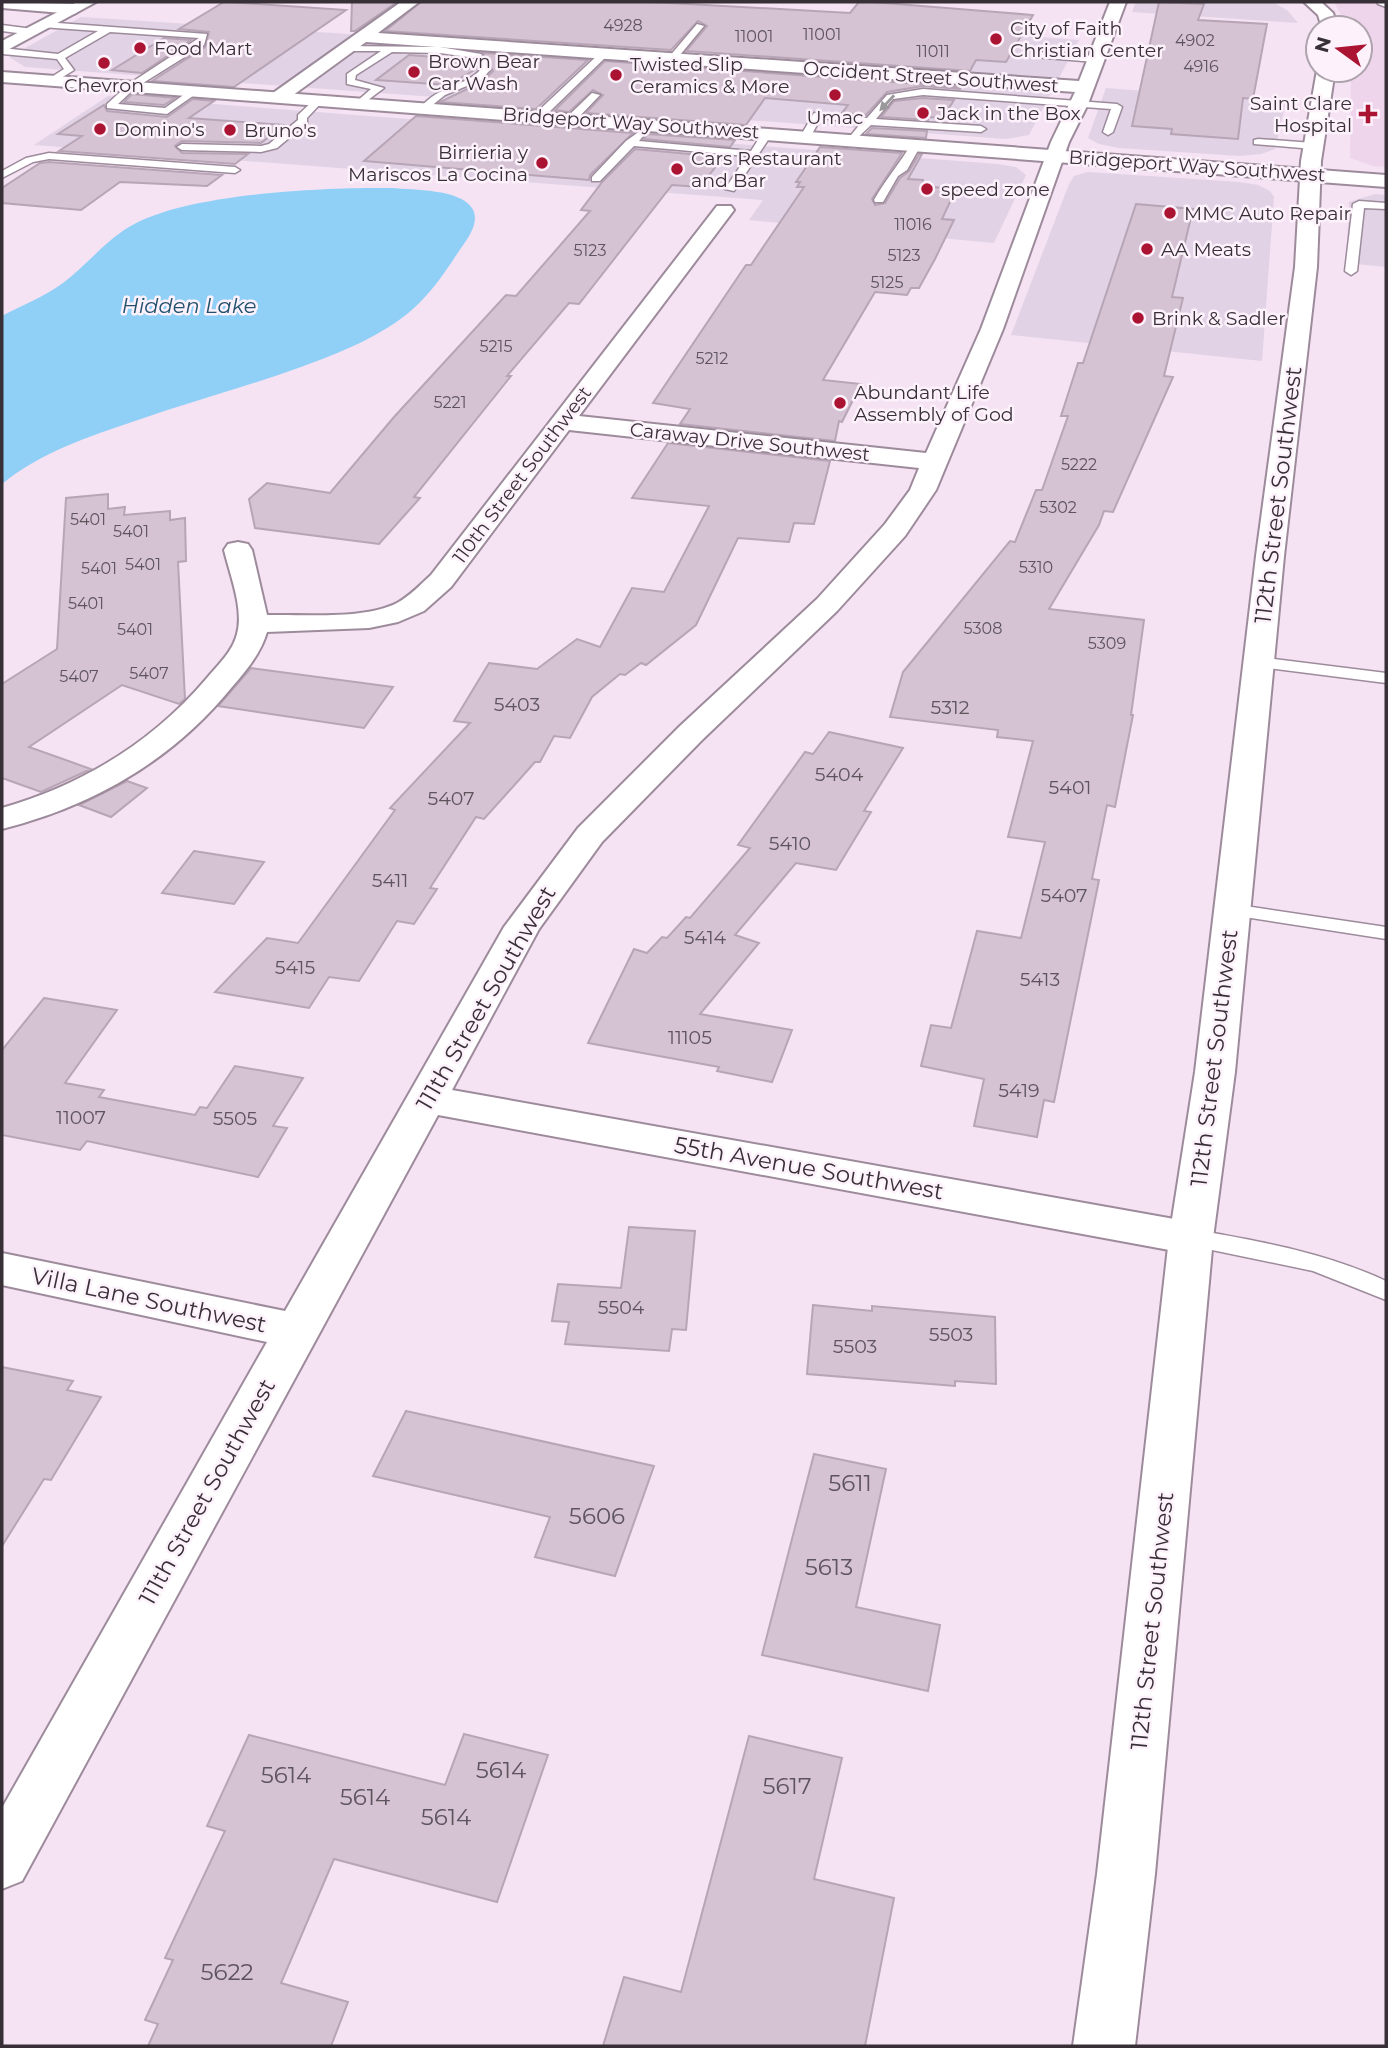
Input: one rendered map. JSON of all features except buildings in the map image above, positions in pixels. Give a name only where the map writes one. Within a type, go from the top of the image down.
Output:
[{"type":"street","points":[[2,2],[81,5]]},
{"type":"street","points":[[279,97],[411,2]]},
{"type":"street","name":"111th Street Southwest","points":[[2,1862],[522,928],[582,845],[641,781],[827,604],[895,530],[923,490],[992,329],[1065,127],[1081,96],[1118,2]]},
{"type":"street","points":[[2,50],[81,5]]},
{"type":"street","name":"Occident Street Southwest","points":[[360,37],[672,59],[1081,96]]},
{"type":"street","name":"Bridgeport Way Southwest","points":[[2,77],[1055,155],[1312,161],[1386,181]]},
{"type":"street","name":"112th Street Southwest","points":[[1104,2046],[1126,1874],[1191,1238],[1215,1072],[1258,662],[1306,267],[1312,161],[1324,84]]},
{"type":"street","name":"110th Street Southwest","points":[[252,624],[369,618],[403,611],[441,581],[563,422],[727,200]]},
{"type":"street","name":"Caraway Drive Southwest","points":[[563,422],[936,462]]},
{"type":"street","points":[[2,819],[67,797],[108,777],[148,751],[193,712],[218,685],[241,656],[253,632],[238,550]]},
{"type":"street","name":"55th Avenue Southwest","points":[[426,1099],[1191,1238]]},
{"type":"street","name":"Villa Lane Southwest","points":[[2,1269],[297,1331]]},
{"type":"lane","points":[[1381,2],[1386,4]]},
{"type":"lane","points":[[672,59],[700,26]]},
{"type":"lane","points":[[2,28],[107,30],[204,36],[201,43],[132,86],[110,106],[167,111],[195,91]]},
{"type":"lane","points":[[2,50],[60,57],[107,30]]},
{"type":"lane","points":[[345,48],[440,50],[478,56],[486,69],[484,73],[475,80],[443,92]]},
{"type":"lane","points":[[360,103],[379,88],[350,82],[352,75],[390,50]]},
{"type":"lane","points":[[539,116],[604,54]]},
{"type":"lane","points":[[1037,55],[1095,59]]},
{"type":"lane","points":[[469,65],[478,56]]},
{"type":"lane","points":[[53,80],[69,69],[60,57]]},
{"type":"lane","points":[[425,108],[460,74]]},
{"type":"lane","points":[[852,140],[890,97],[923,92],[1000,98],[1081,96],[1117,107],[1108,132]]},
{"type":"lane","points":[[571,119],[595,95]]},
{"type":"lane","points":[[182,146],[234,150],[273,146],[303,121],[302,117],[319,100]]},
{"type":"lane","points":[[805,137],[818,115],[944,129],[982,129]]},
{"type":"lane","points":[[596,179],[648,125]]},
{"type":"lane","points":[[727,200],[767,134]]},
{"type":"lane","points":[[1258,142],[1312,161]]},
{"type":"lane","points":[[630,143],[755,154]]},
{"type":"lane","points":[[879,200],[894,174],[902,170],[916,145]]},
{"type":"lane","points":[[2,175],[30,160],[49,156],[235,170]]},
{"type":"lane","points":[[1351,271],[1359,204],[1386,206]]},
{"type":"lane","points":[[1258,662],[1386,678]]},
{"type":"lane","points":[[1232,911],[1386,933]]},
{"type":"lane","points":[[1191,1238],[1321,1264],[1386,1291]]},
{"type":"shaded area","points":[[1136,2],[1273,2],[1288,11],[1298,23],[1132,12]]},
{"type":"shaded area","name":"Saint Clare Hospital","points":[[1334,2],[1386,2],[1386,167],[1373,166],[1350,158],[1351,84],[1374,84],[1374,14],[1340,14]]},
{"type":"shaded area","points":[[81,17],[851,66],[882,25],[1079,40],[1029,135],[1006,139],[25,67],[9,57]]},
{"type":"shaded area","points":[[1106,88],[1286,102],[1275,149],[1261,154],[1240,156],[1119,148],[1099,144],[1088,138]]},
{"type":"shaded area","points":[[108,96],[998,164],[1016,167],[1026,175],[994,243],[749,220],[763,200],[34,145]]},
{"type":"shaded area","points":[[1088,172],[1239,182],[1258,185],[1270,191],[1274,197],[1262,361],[1011,335],[1069,184],[1074,176]]},
{"type":"shaded area","points":[[1375,194],[1386,195],[1386,267],[1346,263],[1349,202]]},
{"type":"water","name":"Hidden Lake","points":[[392,188],[457,197],[472,208],[475,219],[469,236],[438,282],[401,319],[360,343],[316,362],[66,446],[33,463],[2,484],[2,316],[56,288],[120,233],[153,216],[184,206],[256,194]]},
{"type":"place","name":"City of Faith Christian Center","points":[[996,39]]},
{"type":"place","name":"Food Mart","points":[[140,48]]},
{"type":"place","name":"Chevron","points":[[104,63]]},
{"type":"place","name":"Brown Bear Car Wash","points":[[414,72]]},
{"type":"place","name":"Twisted Slip Ceramics & More","points":[[616,75]]},
{"type":"place","name":"Umac","points":[[835,95]]},
{"type":"place","name":"Jack in the Box","points":[[923,113]]},
{"type":"place","name":"Saint Clare Hospital","points":[[1368,114]]},
{"type":"place","name":"Domino's","points":[[100,129]]},
{"type":"place","name":"Bruno's","points":[[230,130]]},
{"type":"place","name":"Birrieria y Mariscos La Cocina","points":[[542,163]]},
{"type":"place","name":"Cars Restaurant and Bar","points":[[677,169]]},
{"type":"place","name":"speed zone","points":[[927,189]]},
{"type":"place","name":"MMC Auto Repair","points":[[1170,213]]},
{"type":"place","name":"AA Meats","points":[[1147,249]]},
{"type":"place","name":"Brink & Sadler","points":[[1138,318]]},
{"type":"place","name":"Abundant Life Assembly of God","points":[[840,403]]}]
